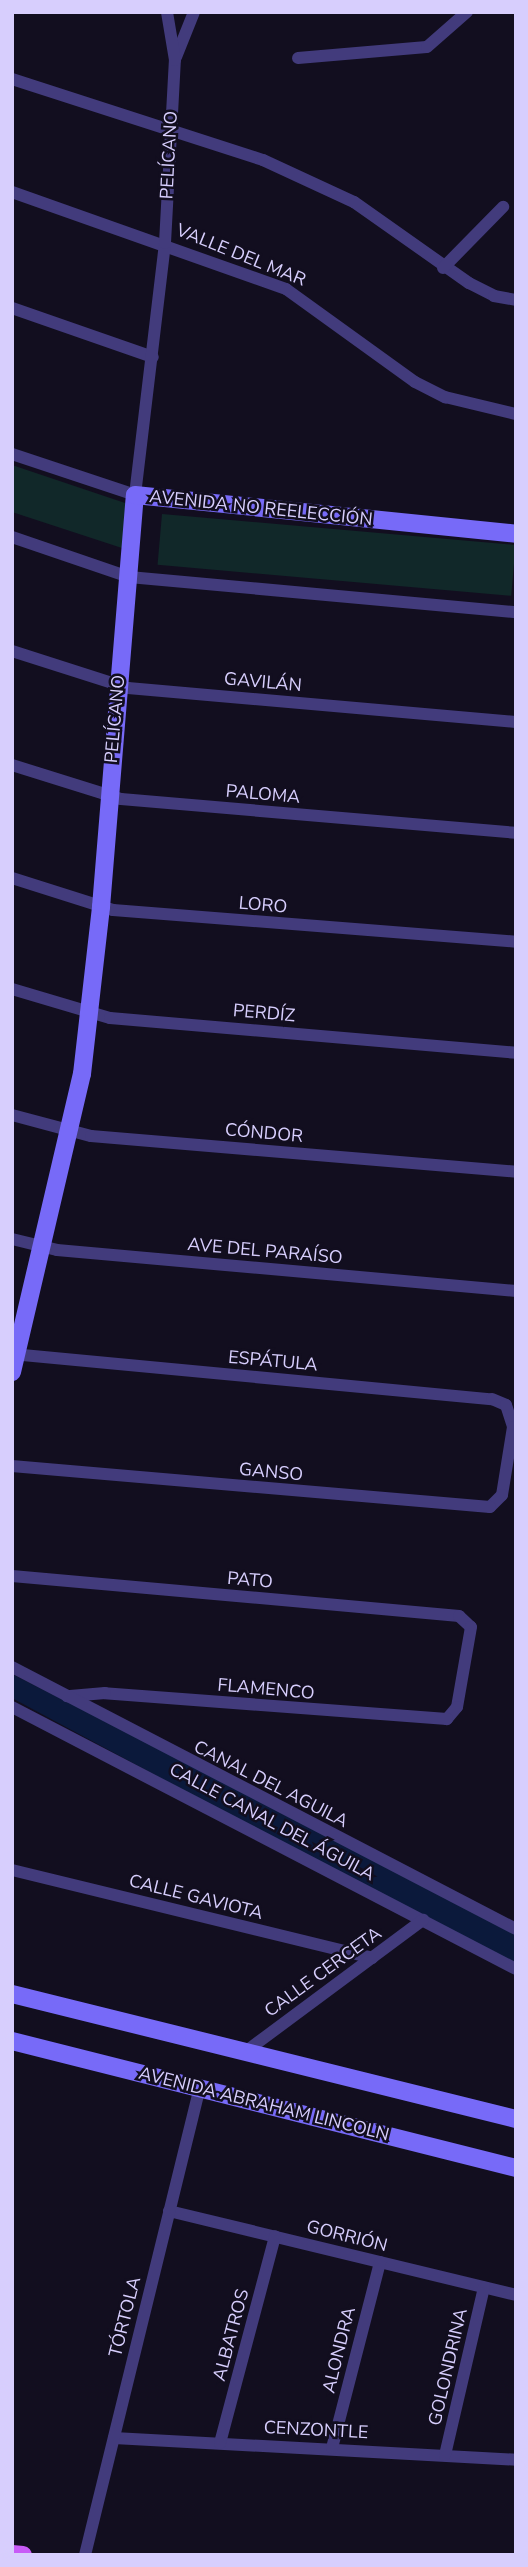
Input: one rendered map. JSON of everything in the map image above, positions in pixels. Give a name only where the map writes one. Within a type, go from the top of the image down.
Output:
[{"type":"main road","points":[[12,2554],[23,2555]]},
{"type":"street","name":"PELÍCANO","points":[[14,1360],[44,1248],[70,1133],[89,1014],[101,907],[135,495],[165,243],[174,60],[167,12]]},
{"type":"street","name":"PELÍCANO","points":[[174,60],[193,12]]},
{"type":"street","points":[[298,58],[427,47],[467,12]]},
{"type":"street","points":[[12,79],[169,132],[263,160],[354,202],[403,232],[443,268],[494,296],[516,300]]},
{"type":"street","name":"VALLE DEL MAR","points":[[12,192],[165,243],[286,289],[391,367],[446,397],[516,414]]},
{"type":"street","points":[[443,268],[503,207]]},
{"type":"street","points":[[12,308],[153,357]]},
{"type":"street","name":"AVENIDA NO REELECCIÓN","points":[[12,454],[135,495],[516,534]]},
{"type":"street","points":[[12,537],[129,577],[516,612]]},
{"type":"street","name":"GAVILÁN","points":[[12,651],[118,686],[516,722]]},
{"type":"street","name":"PALOMA","points":[[12,765],[108,797],[516,834]]},
{"type":"street","name":"LORO","points":[[12,878],[101,907],[516,943]]},
{"type":"street","name":"PERDÍZ","points":[[12,989],[89,1014],[516,1053]]},
{"type":"street","name":"CÓNDOR","points":[[12,1115],[70,1133],[516,1172]]},
{"type":"street","name":"AVE DEL PARAÍSO","points":[[12,1239],[44,1248],[516,1291]]},
{"type":"street","name":"ESPÁTULA","points":[[14,1360],[492,1399],[506,1405],[513,1427],[507,1476]]},
{"type":"street","name":"GANSO","points":[[12,1466],[468,1507],[498,1503],[507,1476]]},
{"type":"street","name":"PATO","points":[[12,1576],[459,1616],[468,1620],[471,1635],[457,1707]]},
{"type":"street","name":"CANAL DEL AGUILA","points":[[12,1667],[516,1929]]},
{"type":"street","name":"FLAMENCO","points":[[67,1696],[105,1693],[438,1720],[447,1719],[457,1707]]},
{"type":"street","name":"CALLE CANAL DEL ÁGUILA","points":[[12,1707],[516,1969]]},
{"type":"street","name":"CALLE GAVIOTA","points":[[12,1870],[372,1958]]},
{"type":"street","name":"CALLE CERCETA","points":[[244,2052],[422,1920]]},
{"type":"street","points":[[12,1994],[516,2119]]},
{"type":"street","name":"AVENIDA ABRAHAM LINCOLN","points":[[12,2041],[516,2168]]},
{"type":"street","name":"TÓRTOLA","points":[[85,2555],[200,2087]]},
{"type":"street","name":"GORRIÓN","points":[[169,2211],[516,2295]]},
{"type":"street","name":"ALBATROS","points":[[220,2443],[275,2236]]},
{"type":"street","name":"ALONDRA","points":[[332,2448],[380,2262]]},
{"type":"street","name":"GOLONDRINA","points":[[446,2455],[484,2287]]},
{"type":"street","name":"CENZONTLE","points":[[114,2438],[516,2459]]},
{"type":"green space","points":[[12,465],[131,505],[125,549],[12,512]]},
{"type":"green space","points":[[162,514],[516,545],[511,596],[158,565]]},
{"type":"water","points":[[12,1674],[516,1929],[516,1969],[12,1698]]}]
